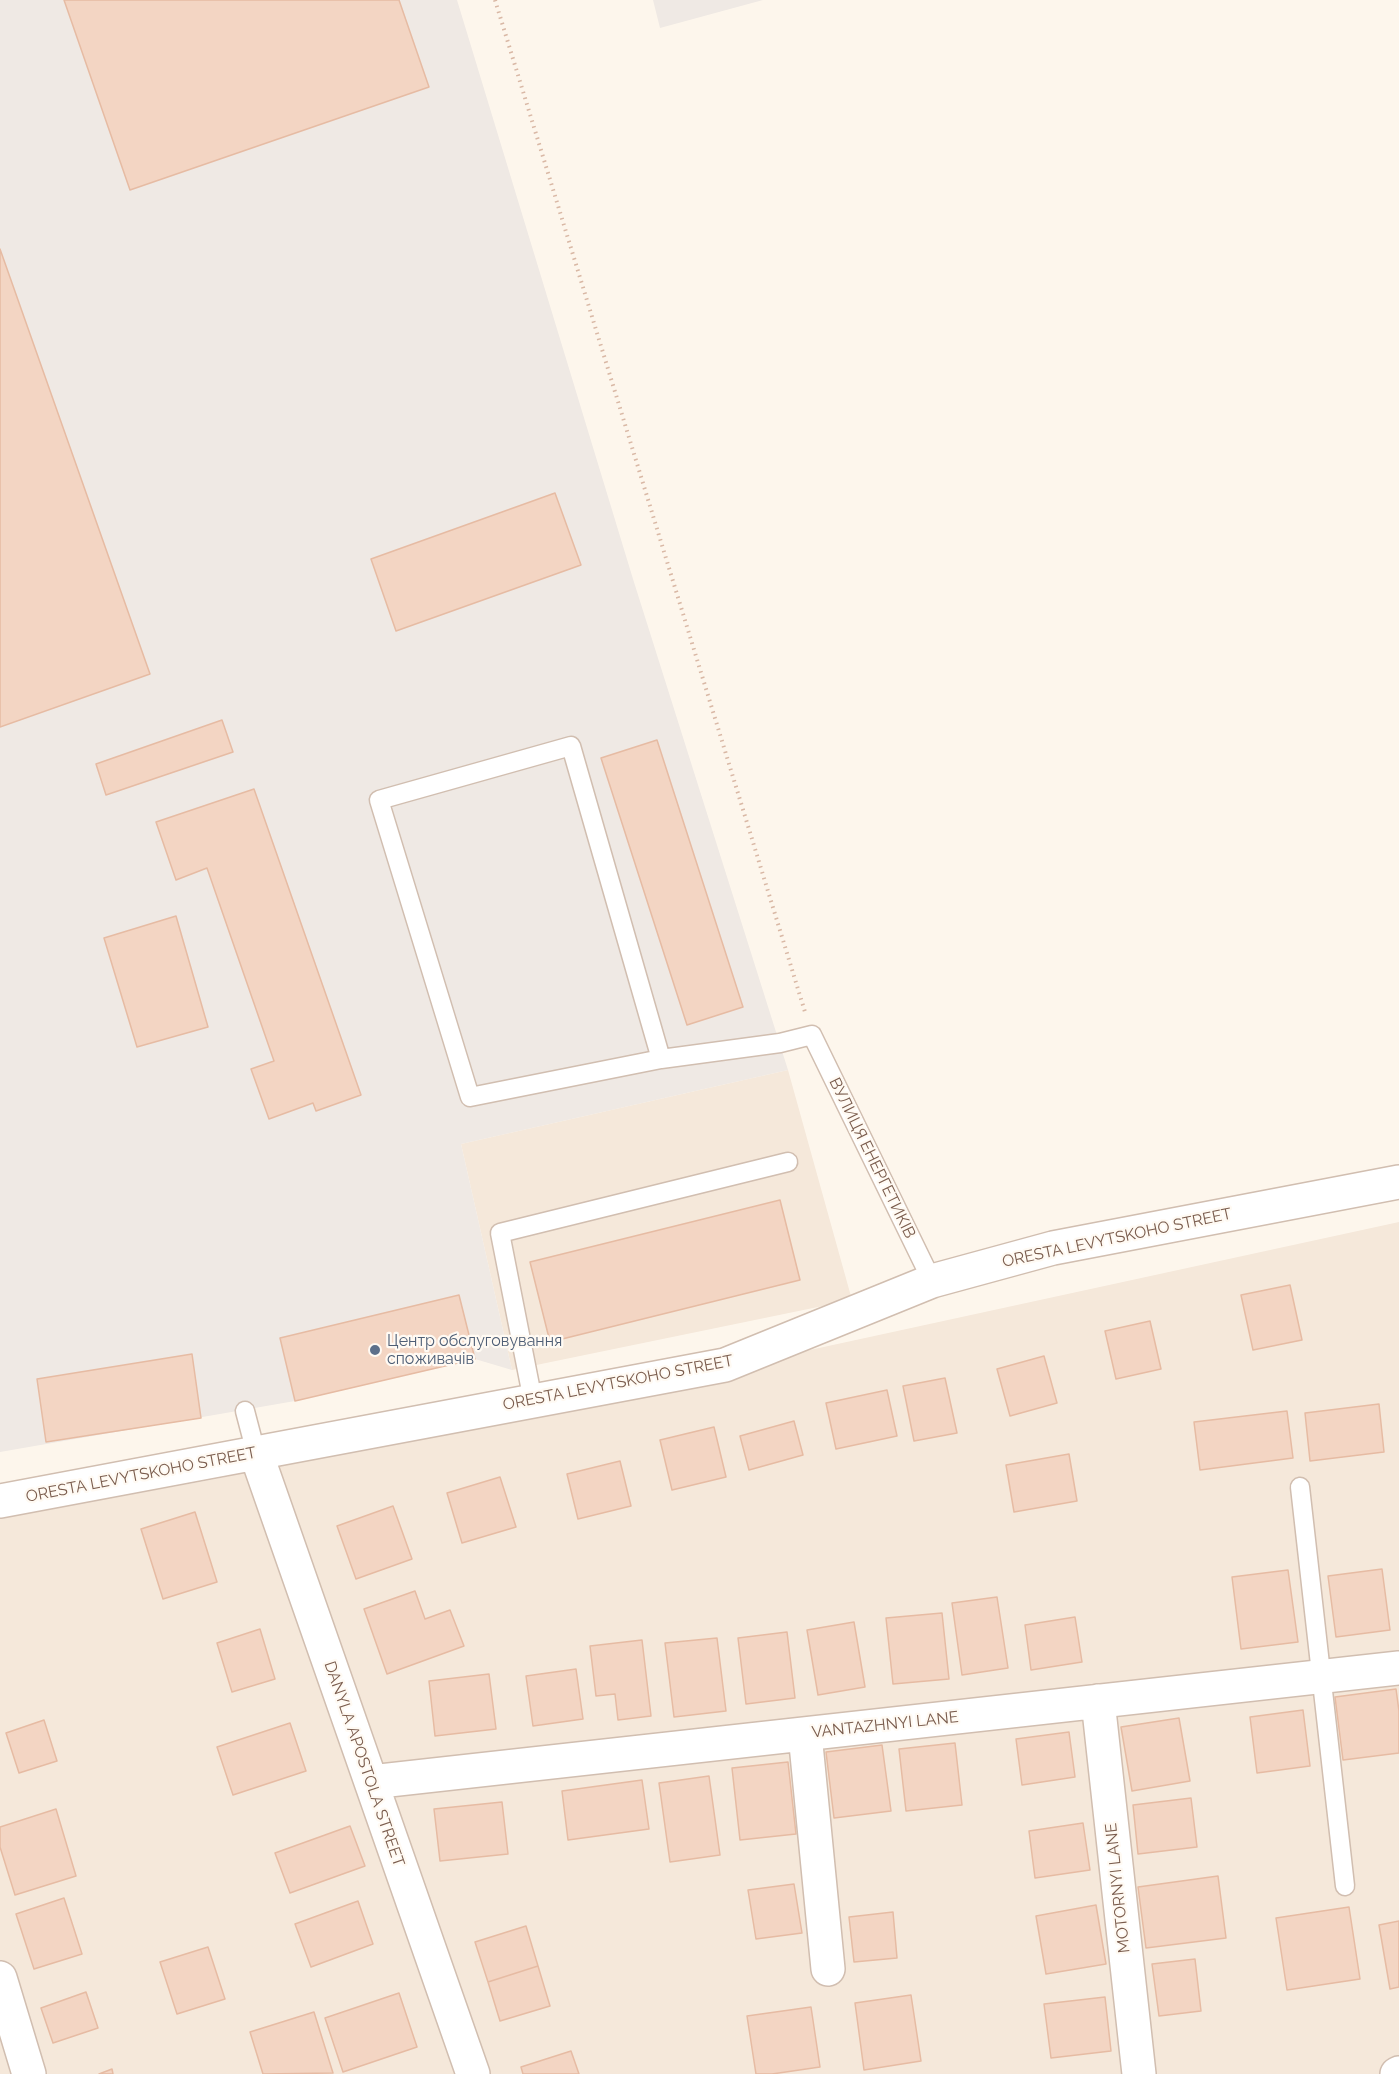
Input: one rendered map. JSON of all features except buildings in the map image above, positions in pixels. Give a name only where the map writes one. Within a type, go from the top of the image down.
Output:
[{"type":"street","name":"ORESTA LEVYTSKOHO STREET","points":[[0,1501],[725,1365],[932,1281],[1053,1248],[1399,1182]]},
{"type":"street","name":"DANYLA APOSTOLA STREET","points":[[256,1453],[473,2074]]},
{"type":"street","name":"VANTAZHNYI LANE","points":[[371,1782],[1399,1668]]},
{"type":"street","name":"MOTORNYI LANE","points":[[1098,1701],[1139,2074]]},
{"type":"street","points":[[805,1734],[828,1969]]},
{"type":"street","points":[[0,1978],[29,2074]]},
{"type":"lane","points":[[661,1059],[571,746],[379,800],[470,1097],[661,1059],[780,1043],[812,1035]]},
{"type":"lane","name":"ВУЛИЦЯ ЕНЕРГЕТИКІВ","points":[[812,1035],[932,1281]]},
{"type":"lane","points":[[533,1401],[500,1233],[788,1162]]},
{"type":"lane","points":[[245,1411],[256,1453]]},
{"type":"lane","points":[[1300,1487],[1345,1886]]},
{"type":"path","points":[[495,0],[812,1035]]},
{"type":"shaded area","points":[[0,0],[457,0],[633,579],[788,1070],[461,1144],[512,1370],[475,1359],[295,1401],[0,1452]]},
{"type":"shaded area","points":[[653,0],[763,0],[660,28]]},
{"type":"shaded area","points":[[788,1070],[852,1300],[512,1370],[461,1144]]},
{"type":"shaded area","points":[[1399,1222],[1399,2074],[0,2074],[0,1518],[216,1479]]},
{"type":"place","name":"Центр обслуговування споживачів","points":[[375,1350]]}]
